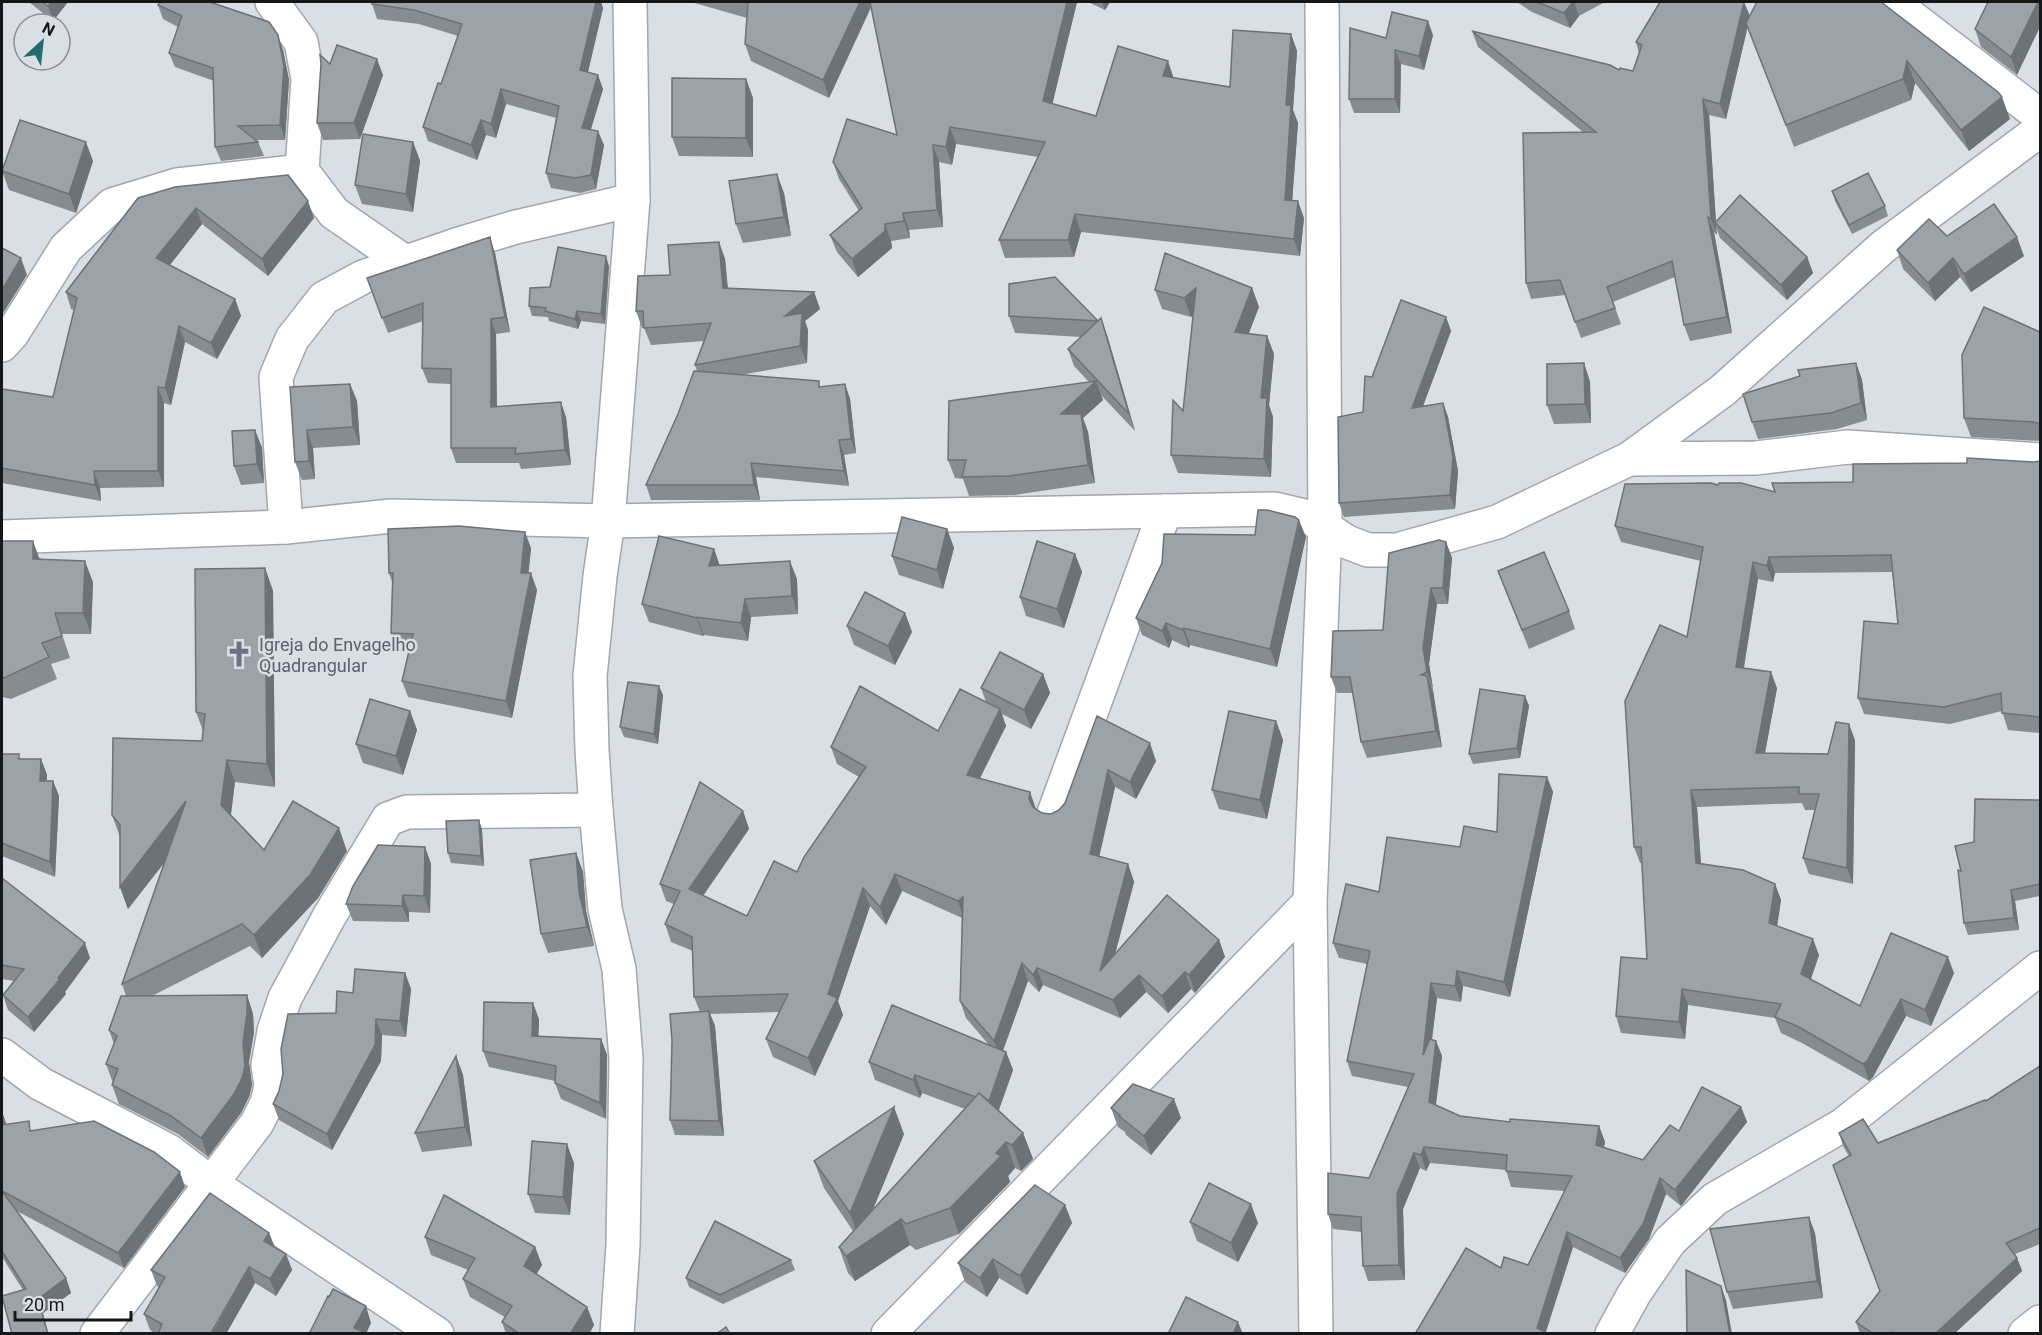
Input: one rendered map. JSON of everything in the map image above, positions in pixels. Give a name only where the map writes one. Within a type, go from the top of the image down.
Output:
[{"type":"street","points":[[272,2],[301,42],[308,79],[302,171],[334,213],[405,262]]},
{"type":"street","points":[[617,1334],[623,1245],[626,1059],[620,969],[605,909],[592,750],[590,676],[608,521],[633,200],[630,2]]},
{"type":"street","points":[[1316,1334],[1310,902],[1325,528],[1322,2]]},
{"type":"street","points":[[1892,2],[2040,116]]},
{"type":"street","points":[[2,537],[286,527],[390,516],[608,521],[1275,509],[1309,517],[1347,542],[1368,550],[1397,550],[1497,522],[1629,459],[1722,391],[1884,246],[2040,130]]},
{"type":"street","points":[[2,345],[12,334],[66,248],[112,205],[177,185],[302,171]]},
{"type":"street","points":[[286,527],[276,377],[292,339],[324,298],[363,276],[405,262],[516,227],[633,200]]},
{"type":"street","points":[[1629,459],[1756,458],[1848,447],[2040,460]]},
{"type":"street","points":[[1054,813],[1165,511]]},
{"type":"street","points":[[97,1334],[257,1123],[267,1103],[271,1086],[268,1065],[274,1030],[285,998],[330,915],[388,819],[407,812],[596,810]]},
{"type":"street","points":[[888,1334],[1310,902]]},
{"type":"street","points":[[1612,1334],[1634,1294],[1670,1241],[1715,1199],[1843,1125],[2040,968]]},
{"type":"street","points":[[2,1055],[41,1084],[169,1151],[212,1184],[437,1334]]},
{"type":"street","points":[[2025,1334],[2040,1322]]},
{"type":"building","points":[[160,2],[210,2],[269,22],[278,35],[284,66],[280,125],[238,126],[258,142],[215,147],[213,68],[169,53],[182,16],[158,5]]},
{"type":"building","points":[[372,2],[596,2],[580,70],[598,75],[582,128],[598,131],[591,175],[575,178],[546,173],[559,106],[501,89],[491,124],[481,120],[471,145],[423,127],[462,24],[414,10],[372,4]]},
{"type":"building","points":[[744,2],[860,2],[823,80],[745,44],[748,3]]},
{"type":"building","points":[[870,2],[1067,2],[1043,101],[1096,116],[1118,46],[1168,61],[1163,76],[1230,87],[1233,30],[1291,34],[1286,105],[1291,105],[1285,200],[1298,201],[1294,239],[1075,214],[1068,240],[999,240],[1045,142],[950,127],[946,147],[933,145],[937,210],[903,213],[904,221],[885,224],[885,231],[852,259],[830,235],[862,208],[833,162],[847,119],[897,135]]},
{"type":"building","points":[[1537,2],[1573,2],[1564,13]]},
{"type":"building","points":[[1660,2],[1744,2],[1720,104],[1703,99],[1711,219],[1708,217],[1727,317],[1684,325],[1672,261],[1607,287],[1615,308],[1575,322],[1560,280],[1526,283],[1523,133],[1596,132],[1472,31],[1610,65],[1619,70],[1620,68],[1633,71],[1642,45],[1636,42]]},
{"type":"building","points":[[1757,2],[1881,2],[2002,97],[1961,130],[1907,61],[1903,79],[1786,125],[1746,23]]},
{"type":"building","points":[[1988,2],[2038,2],[2011,57],[1975,29]]},
{"type":"building","points":[[1392,12],[1428,21],[1419,56],[1395,50],[1395,99],[1349,99],[1350,28],[1386,38]]},
{"type":"building","points":[[337,45],[377,59],[354,123],[317,123],[320,55],[330,64]]},
{"type":"building","points":[[672,78],[746,79],[746,138],[672,137]]},
{"type":"building","points":[[20,120],[86,142],[69,194],[2,171]]},
{"type":"building","points":[[363,134],[413,142],[406,194],[355,185]]},
{"type":"building","points":[[1868,173],[1885,206],[1849,225],[1832,191]]},
{"type":"building","points":[[777,174],[784,217],[736,224],[729,181]]},
{"type":"building","points":[[288,175],[308,201],[262,259],[196,208],[156,258],[235,299],[211,343],[179,326],[165,388],[158,387],[158,471],[94,471],[95,485],[2,468],[2,389],[53,397],[77,298],[66,292],[138,198],[175,187]]},
{"type":"building","points":[[1740,195],[1807,257],[1781,285],[1715,223]]},
{"type":"building","points":[[1994,204],[2017,237],[1964,274],[1953,258],[1928,283],[1897,250],[1929,219],[1947,236]]},
{"type":"building","points":[[490,237],[505,317],[491,319],[491,407],[561,402],[565,450],[515,454],[516,448],[451,448],[451,369],[422,368],[423,303],[382,318],[367,278]]},
{"type":"building","points":[[719,242],[723,288],[814,292],[785,316],[802,313],[800,346],[695,365],[711,323],[644,328],[643,311],[636,311],[638,276],[670,275],[668,245]]},
{"type":"building","points":[[558,247],[606,256],[601,314],[577,311],[575,319],[545,311],[546,308],[529,306],[530,288],[550,287]]},
{"type":"building","points":[[2,248],[21,258],[2,290]]},
{"type":"building","points":[[1165,253],[1252,288],[1235,332],[1267,336],[1261,398],[1267,398],[1264,459],[1171,455],[1173,400],[1183,411],[1196,288],[1184,298],[1155,290]]},
{"type":"building","points":[[1055,277],[1098,321],[1009,316],[1009,284]]},
{"type":"building","points":[[1401,300],[1446,317],[1412,408],[1443,403],[1453,457],[1450,495],[1339,503],[1338,417],[1363,412],[1365,376],[1372,377]]},
{"type":"building","points":[[1984,307],[2040,332],[2040,424],[1964,418],[1962,355]]},
{"type":"building","points":[[1101,318],[1129,414],[1068,349]]},
{"type":"building","points":[[1584,363],[1585,404],[1547,405],[1547,364]]},
{"type":"building","points":[[1856,363],[1861,403],[1831,413],[1752,422],[1743,394],[1800,376],[1798,370]]},
{"type":"building","points":[[694,371],[819,381],[819,387],[845,384],[851,439],[839,440],[844,471],[751,463],[754,485],[646,485],[678,414]]},
{"type":"building","points":[[1096,381],[1061,414],[1081,414],[1088,465],[1009,476],[962,477],[966,460],[948,460],[949,401]]},
{"type":"building","points":[[350,384],[353,427],[307,430],[309,461],[295,462],[290,387]]},
{"type":"building","points":[[255,430],[257,464],[234,466],[232,431]]},
{"type":"building","points":[[1967,458],[2040,461],[2040,717],[2002,713],[2001,693],[1944,707],[1858,698],[1864,621],[1898,624],[1891,555],[1769,557],[1767,566],[1753,562],[1736,667],[1771,672],[1756,753],[1828,754],[1836,722],[1849,724],[1847,868],[1803,858],[1819,794],[1799,794],[1799,787],[1691,790],[1696,863],[1743,870],[1775,884],[1769,923],[1813,939],[1801,974],[1860,1006],[1891,933],[1948,957],[1925,1010],[1901,999],[1867,1061],[1863,1064],[1797,1026],[1775,1017],[1781,1004],[1682,989],[1679,1022],[1616,1016],[1621,957],[1647,959],[1641,847],[1634,847],[1625,701],[1660,625],[1687,637],[1703,547],[1615,526],[1625,484],[1711,483],[1718,485],[1719,483],[1741,483],[1775,492],[1772,483],[1853,482],[1853,464],[1967,463]]},
{"type":"building","points":[[1258,510],[1267,510],[1299,520],[1270,649],[1184,628],[1183,630],[1166,623],[1162,631],[1136,618],[1162,563],[1164,534],[1255,535]]},
{"type":"building","points":[[902,517],[947,529],[937,570],[892,556]]},
{"type":"building","points":[[459,526],[525,532],[521,573],[531,573],[506,701],[402,681],[413,634],[391,633],[393,573],[389,573],[388,529]]},
{"type":"building","points":[[659,536],[714,549],[709,566],[790,561],[792,596],[745,599],[741,623],[697,618],[642,604]]},
{"type":"building","points":[[1439,540],[1446,542],[1443,588],[1431,588],[1423,648],[1427,672],[1421,675],[1427,676],[1436,731],[1361,742],[1350,677],[1331,677],[1333,631],[1383,630],[1389,553]]},
{"type":"building","points":[[2,541],[33,541],[33,559],[85,561],[83,613],[55,613],[62,636],[42,643],[49,657],[4,678],[2,677]]},
{"type":"building","points":[[1037,541],[1075,554],[1057,609],[1020,597]]},
{"type":"building","points":[[1544,552],[1569,611],[1522,630],[1498,571]]},
{"type":"building","points":[[265,568],[267,764],[227,760],[221,805],[264,850],[293,801],[339,828],[310,875],[254,935],[242,924],[122,984],[186,801],[120,887],[120,825],[112,815],[113,738],[202,741],[205,714],[196,712],[195,569]]},
{"type":"building","points":[[865,592],[905,613],[888,646],[847,626]]},
{"type":"building","points":[[1000,652],[1043,674],[1024,710],[981,688]]},
{"type":"building","points":[[628,682],[659,686],[654,734],[620,727]]},
{"type":"building","points":[[860,686],[938,731],[960,689],[1000,709],[967,775],[1030,792],[1029,799],[1033,807],[1042,813],[1051,814],[1065,803],[1097,716],[1150,743],[1130,782],[1108,770],[1090,854],[1128,864],[1100,971],[1167,895],[1219,940],[1189,975],[1185,972],[1162,996],[1139,975],[1113,1000],[1037,968],[1033,975],[1022,963],[994,1041],[960,1001],[963,897],[958,901],[895,874],[880,907],[863,888],[828,994],[837,998],[808,1058],[766,1039],[788,994],[694,997],[692,937],[665,924],[680,891],[660,884],[700,782],[743,811],[689,889],[747,916],[774,861],[797,872],[804,857],[866,767],[831,747]]},
{"type":"building","points":[[1480,689],[1525,696],[1517,748],[1469,754]]},
{"type":"building","points":[[370,699],[410,711],[396,756],[356,744]]},
{"type":"building","points":[[1229,711],[1276,721],[1260,800],[1212,790]]},
{"type":"building","points":[[2,754],[19,754],[19,759],[41,759],[40,781],[53,781],[50,862],[2,843]]},
{"type":"building","points":[[1499,774],[1547,777],[1504,982],[1457,971],[1455,986],[1431,983],[1423,1055],[1430,1039],[1436,1041],[1429,1102],[1460,1116],[1510,1122],[1510,1119],[1599,1126],[1596,1145],[1643,1160],[1670,1125],[1679,1131],[1702,1087],[1741,1107],[1675,1190],[1660,1178],[1643,1224],[1620,1258],[1567,1232],[1537,1328],[1549,1334],[1415,1334],[1466,1248],[1501,1268],[1504,1257],[1528,1265],[1572,1176],[1506,1171],[1507,1155],[1424,1147],[1421,1155],[1414,1153],[1397,1194],[1399,1265],[1363,1266],[1361,1217],[1328,1214],[1328,1173],[1369,1178],[1414,1074],[1347,1061],[1370,951],[1333,943],[1346,884],[1379,892],[1387,837],[1460,847],[1464,826],[1497,832]]},
{"type":"building","points":[[1975,799],[2040,800],[2040,884],[2011,890],[2014,918],[1964,923],[1958,870],[1961,871],[1955,846],[1974,842]]},
{"type":"building","points":[[479,820],[481,856],[448,853],[446,821]]},
{"type":"building","points":[[378,845],[425,847],[424,896],[403,895],[402,906],[346,904],[353,886]]},
{"type":"building","points":[[576,853],[579,892],[587,927],[541,934],[530,860]]},
{"type":"building","points":[[2,878],[85,943],[58,978],[60,979],[28,1017],[3,995],[24,969],[2,965]]},
{"type":"building","points":[[355,969],[405,973],[400,1021],[376,1019],[375,1045],[327,1134],[273,1104],[283,1074],[281,1049],[288,1014],[336,1013],[337,991],[353,993]]},
{"type":"building","points":[[247,995],[243,1043],[245,1066],[242,1078],[234,1094],[201,1138],[171,1116],[112,1085],[118,1069],[106,1064],[117,1036],[109,1030],[121,996]]},
{"type":"building","points":[[484,1002],[533,1003],[532,1036],[601,1039],[600,1103],[555,1083],[556,1066],[483,1051]]},
{"type":"building","points":[[892,1005],[1006,1052],[989,1101],[979,1093],[976,1097],[915,1075],[913,1080],[869,1062]]},
{"type":"building","points":[[709,1011],[719,1121],[670,1120],[672,1041],[670,1014]]},
{"type":"building","points":[[456,1056],[465,1127],[415,1133]]},
{"type":"building","points":[[2040,1066],[2040,1228],[2006,1243],[2017,1258],[1935,1334],[1894,1334],[1892,1332],[1891,1334],[1874,1334],[1856,1322],[1880,1291],[1833,1165],[1851,1155],[1839,1133],[1863,1119],[1878,1143],[1986,1101]]},
{"type":"building","points":[[1133,1084],[1174,1099],[1144,1136],[1111,1108]]},
{"type":"building","points":[[979,1093],[1023,1133],[1012,1145],[1006,1142],[996,1153],[1001,1156],[950,1208],[906,1224],[901,1219],[846,1256],[839,1247]]},
{"type":"building","points":[[894,1107],[850,1213],[814,1161]]},
{"type":"building","points":[[29,1121],[30,1131],[94,1121],[154,1152],[180,1172],[118,1253],[2,1191],[2,1125]]},
{"type":"building","points":[[532,1141],[567,1144],[563,1197],[528,1194]]},
{"type":"building","points":[[1209,1183],[1251,1204],[1231,1243],[1190,1222]]},
{"type":"building","points":[[1035,1185],[1065,1205],[1020,1276],[993,1259],[980,1278],[958,1263]]},
{"type":"building","points":[[2,1191],[66,1278],[38,1299],[48,1334],[12,1334],[2,1296],[26,1289],[2,1251]]},
{"type":"building","points":[[210,1193],[269,1233],[264,1241],[286,1254],[270,1279],[249,1267],[211,1333],[213,1334],[158,1334],[162,1324],[144,1314],[165,1277],[151,1270]]},
{"type":"building","points":[[444,1195],[535,1247],[524,1266],[587,1307],[570,1334],[520,1334],[502,1322],[512,1306],[463,1279],[475,1258],[425,1237]]},
{"type":"building","points":[[1809,1217],[1817,1281],[1727,1292],[1710,1229]]},
{"type":"building","points":[[715,1221],[791,1260],[720,1295],[686,1278]]},
{"type":"building","points":[[1686,1270],[1721,1286],[1730,1334],[1687,1334]]},
{"type":"building","points":[[333,1289],[366,1306],[354,1328],[368,1334],[309,1334]]},
{"type":"building","points":[[1186,1297],[1238,1322],[1233,1334],[1168,1334]]},
{"type":"building","points":[[726,1327],[730,1334],[716,1334]]},
{"type":"place","name":"Igreja do Envagelho Quadrangular","points":[[239,654]]}]
